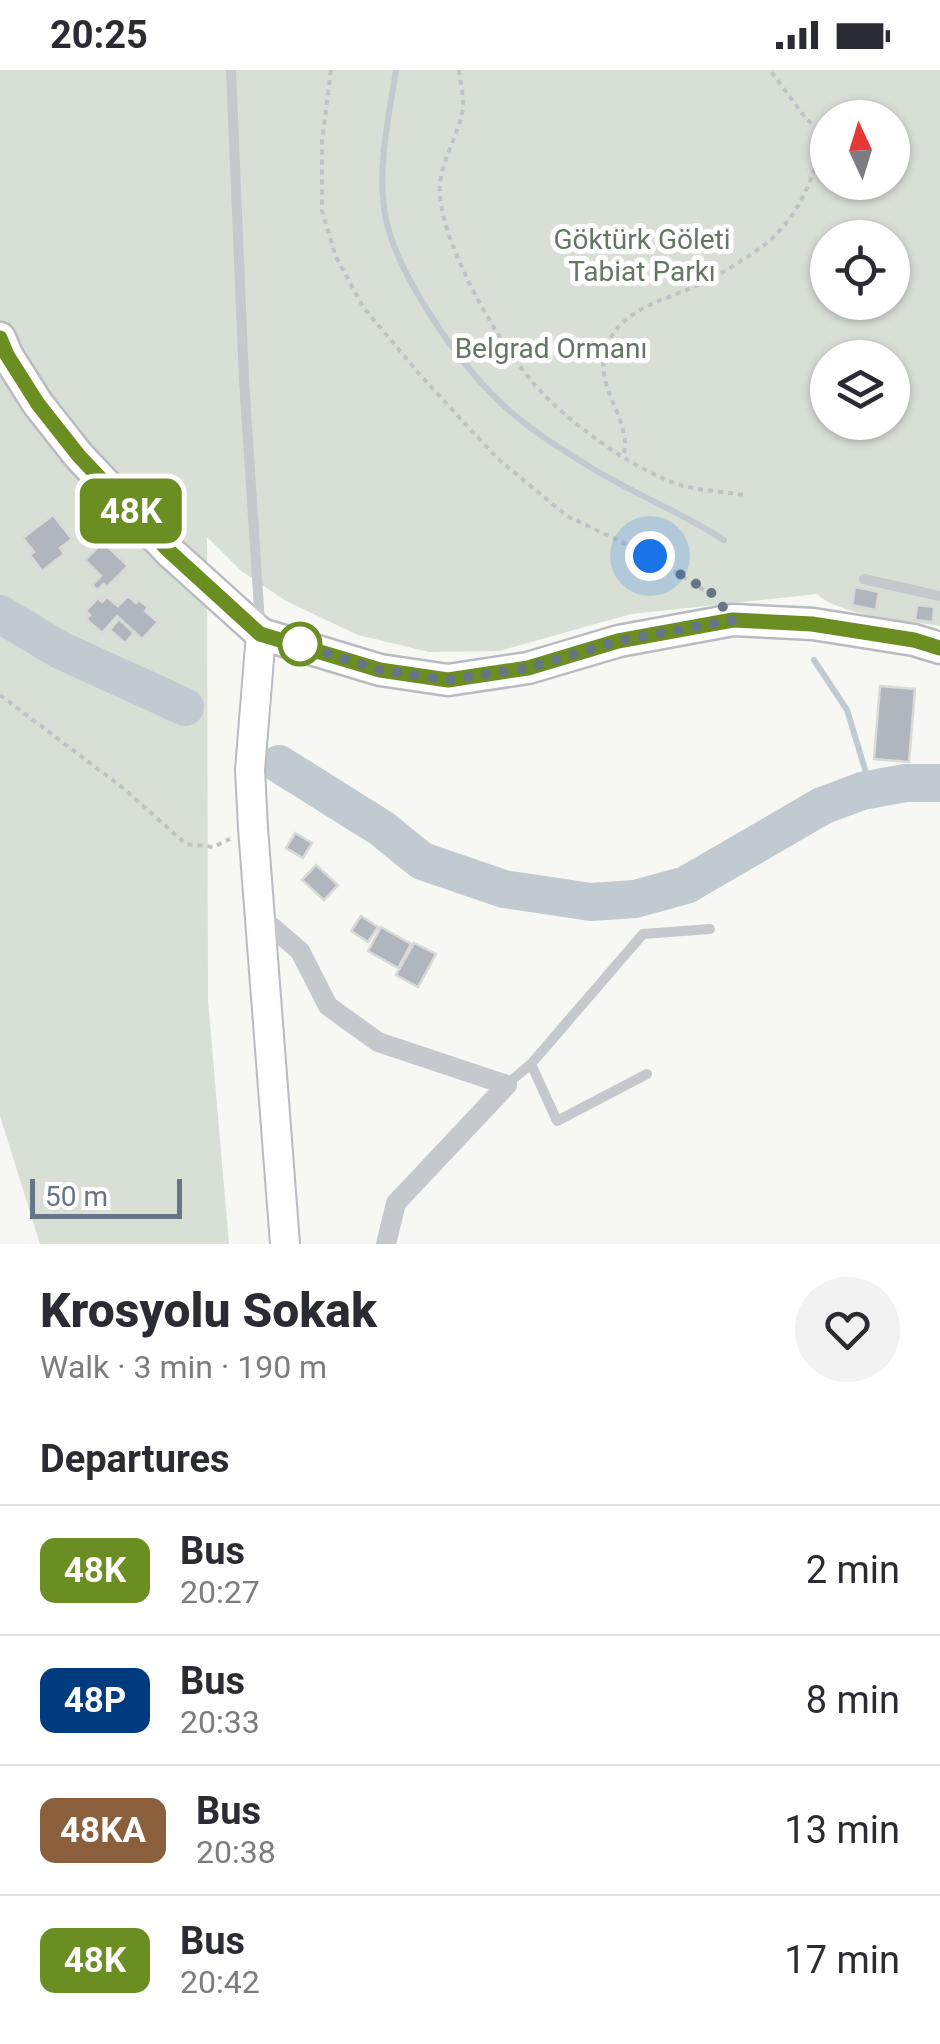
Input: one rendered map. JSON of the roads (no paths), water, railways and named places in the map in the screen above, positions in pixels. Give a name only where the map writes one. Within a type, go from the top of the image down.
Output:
[{"type":"main road","points":[[0,338],[38,404],[79,456],[169,551],[260,634],[380,670],[448,680],[528,668],[618,641],[733,620],[812,624],[914,640],[940,648]]},
{"type":"main road","points":[[260,634],[250,770],[252,828],[285,1244]]},
{"type":"street","points":[[258,914],[300,951],[328,1006],[378,1042],[506,1085],[396,1203],[386,1244]]},
{"type":"lane","points":[[231,70],[260,634]]},
{"type":"lane","points":[[864,578],[940,596]]},
{"type":"lane","points":[[506,1085],[532,1064],[643,934],[710,929]]},
{"type":"lane","points":[[532,1064],[557,1121],[646,1074]]},
{"type":"waterway","points":[[396,70],[383,159],[385,214],[401,263],[449,342],[503,405],[534,430],[607,477],[724,540]]},
{"type":"waterway","points":[[0,614],[60,650],[185,707]]},
{"type":"waterway","points":[[814,660],[847,710],[871,789]]},
{"type":"waterway","points":[[279,764],[381,828],[422,861],[504,889],[591,902],[635,899],[686,885],[822,806],[862,791],[905,783],[940,783]]},
{"type":"park label","name":"Göktürk Göleti Tabiat Parkı","points":[[642,255]]},
{"type":"park label","name":"Belgrad Ormanı","points":[[551,348]]}]
